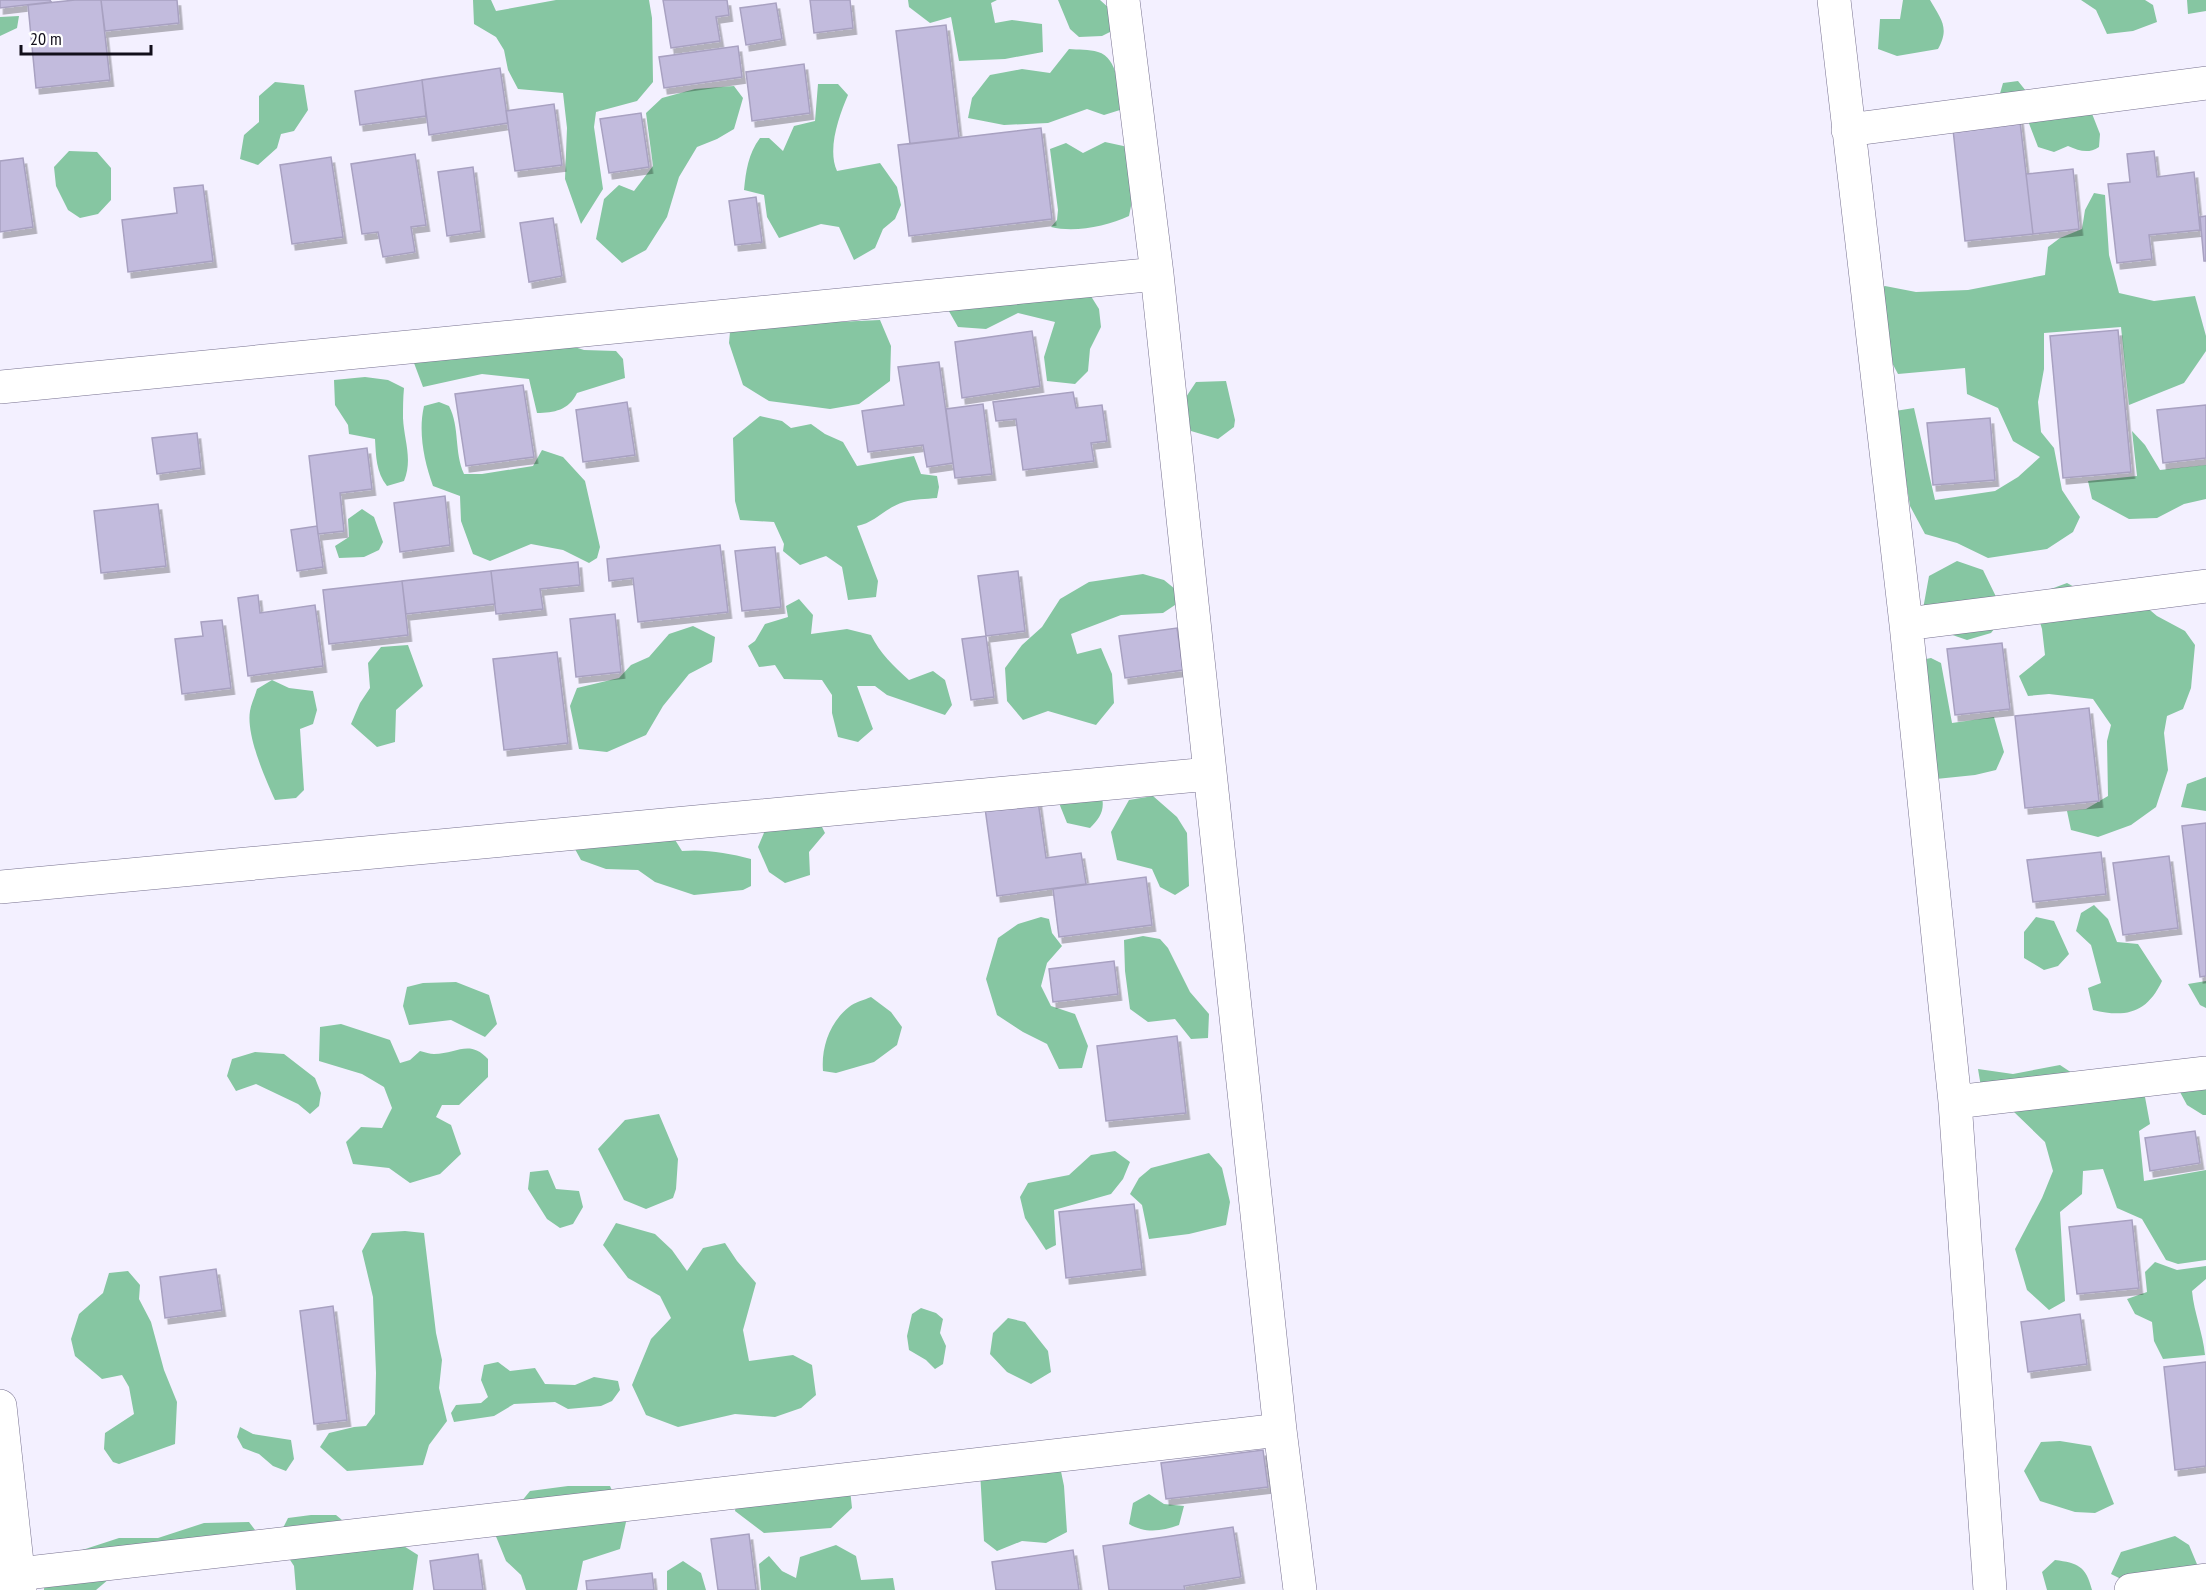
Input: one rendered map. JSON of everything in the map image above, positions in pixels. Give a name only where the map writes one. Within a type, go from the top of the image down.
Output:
[{"type":"street","points":[[1122,0],[1157,274],[1280,1430],[1300,1590]]},
{"type":"street","points":[[1834,0],[1906,624],[1955,1102],[1990,1590]]},
{"type":"street","points":[[1848,130],[2206,83]]},
{"type":"street","points":[[0,387],[1157,274]]},
{"type":"street","points":[[1906,624],[2206,586]]},
{"type":"street","points":[[0,887],[1209,774]]},
{"type":"street","points":[[1955,1102],[2206,1073]]},
{"type":"street","points":[[0,1406],[13,1580],[1280,1430]]},
{"type":"street","points":[[2131,1590],[2206,1580]]},
{"type":"green space","points":[[473,0],[491,0],[496,11],[556,0],[649,0],[652,18],[653,82],[637,101],[596,112],[594,127],[603,189],[581,224],[565,179],[567,128],[563,93],[518,89],[508,70],[504,50],[496,37],[474,24]]},
{"type":"green space","points":[[908,0],[997,0],[991,3],[995,23],[1012,20],[1042,24],[1043,52],[1005,59],[959,61],[951,17],[930,23],[909,7]]},
{"type":"green space","points":[[1058,0],[1100,0],[1110,9],[1114,30],[1102,36],[1079,37],[1070,29]]},
{"type":"green space","points":[[1903,0],[1930,0],[1941,18],[1944,29],[1942,42],[1938,49],[1897,56],[1878,49],[1880,19],[1900,19]]},
{"type":"green space","points":[[2081,0],[2145,0],[2153,5],[2157,22],[2133,31],[2107,34],[2096,10]]},
{"type":"green space","points":[[2187,0],[2206,0],[2206,11],[2188,14]]},
{"type":"green space","points":[[19,16],[17,28],[0,36],[0,17]]},
{"type":"green space","points":[[1069,49],[1087,50],[1105,55],[1114,68],[1120,110],[1104,115],[1087,109],[1048,123],[1004,125],[968,118],[972,98],[990,75],[1022,69],[1050,73]]},
{"type":"green space","points":[[2018,81],[2030,96],[2089,106],[2100,134],[2099,147],[2084,151],[2068,146],[2054,152],[2038,147],[2025,113],[1999,97],[2003,83]]},
{"type":"green space","points":[[275,82],[304,85],[308,110],[294,131],[281,134],[277,148],[258,165],[240,159],[244,135],[259,122],[259,96]]},
{"type":"green space","points":[[818,84],[838,84],[848,95],[838,122],[834,143],[833,153],[837,171],[880,163],[897,187],[901,205],[895,219],[883,229],[875,248],[854,260],[839,227],[821,224],[779,238],[767,217],[764,195],[744,190],[750,156],[760,138],[769,138],[783,151],[794,126],[815,121]]},
{"type":"green space","points":[[734,86],[743,98],[734,129],[697,147],[679,177],[667,217],[646,250],[622,263],[596,239],[604,199],[619,185],[634,191],[653,166],[646,113],[662,98],[695,89]]},
{"type":"green space","points":[[1105,142],[1128,147],[1133,196],[1129,216],[1091,228],[1051,227],[1057,220],[1058,210],[1050,149],[1066,143],[1083,153]]},
{"type":"green space","points":[[69,151],[97,152],[111,168],[111,200],[98,214],[80,218],[68,210],[56,186],[54,167]]},
{"type":"green space","points":[[2094,193],[2105,195],[2109,255],[2119,293],[2154,301],[2195,296],[2206,336],[2206,351],[2184,383],[2129,405],[2121,327],[2044,333],[2044,369],[2038,402],[2041,432],[2054,448],[2062,490],[2080,517],[2073,532],[2047,549],[1988,558],[1957,543],[1925,534],[1910,506],[1895,411],[1914,408],[1935,500],[1995,491],[2018,477],[2040,457],[2013,441],[1998,408],[1967,394],[1965,368],[1898,374],[1858,298],[1885,286],[1916,292],[1968,290],[2045,275],[2048,247],[2060,238],[2082,229],[2085,210]]},
{"type":"green space","points":[[1089,293],[1099,309],[1101,327],[1090,349],[1088,371],[1075,384],[1047,381],[1044,357],[1055,322],[1018,313],[986,329],[958,327],[946,306]]},
{"type":"green space","points":[[732,309],[837,322],[880,320],[891,346],[890,381],[859,404],[830,409],[769,401],[743,385],[729,343]]},
{"type":"green space","points":[[568,345],[584,350],[616,351],[623,359],[625,378],[577,393],[565,407],[543,413],[537,413],[529,379],[482,374],[423,387],[411,355]]},
{"type":"green space","points":[[365,377],[388,380],[404,388],[403,418],[408,457],[407,473],[404,481],[387,486],[383,481],[376,458],[375,439],[349,434],[348,425],[335,405],[334,380]]},
{"type":"green space","points":[[1226,381],[1235,420],[1234,427],[1218,439],[1191,431],[1182,403],[1196,382]]},
{"type":"green space","points":[[439,402],[449,406],[452,414],[464,474],[482,474],[533,466],[542,450],[563,457],[585,481],[600,547],[597,558],[589,563],[563,550],[531,544],[490,561],[473,554],[461,521],[460,496],[433,486],[427,467],[422,436],[422,416],[424,406]]},
{"type":"green space","points":[[760,416],[782,421],[791,428],[811,424],[825,434],[843,442],[857,466],[914,456],[921,474],[937,476],[939,487],[937,498],[904,502],[869,522],[857,526],[878,581],[876,597],[848,600],[842,567],[826,556],[800,565],[783,551],[784,544],[774,522],[740,520],[735,501],[733,438]]},
{"type":"green space","points":[[2132,431],[2145,445],[2160,470],[2206,465],[2206,499],[2184,504],[2157,518],[2129,519],[2092,499],[2088,481],[2137,476]]},
{"type":"green space","points":[[362,509],[374,517],[383,542],[379,550],[364,557],[339,558],[335,546],[349,537],[348,519]]},
{"type":"green space","points":[[1957,561],[1983,570],[2002,609],[1998,624],[1991,633],[1967,640],[1935,629],[1923,609],[1929,576]]},
{"type":"green space","points":[[1143,574],[1164,580],[1175,589],[1175,605],[1163,613],[1121,615],[1071,634],[1077,654],[1101,648],[1112,674],[1114,703],[1096,725],[1048,711],[1023,720],[1007,701],[1005,668],[1022,645],[1042,627],[1060,599],[1089,582]]},
{"type":"green space","points":[[2067,583],[2093,597],[2126,590],[2157,616],[2185,631],[2195,645],[2191,688],[2183,709],[2167,716],[2164,733],[2168,770],[2156,807],[2131,825],[2098,837],[2071,830],[2067,811],[2086,809],[2108,796],[2107,741],[2111,725],[2093,699],[2049,694],[2028,696],[2019,676],[2045,655],[2042,629],[2032,596]]},
{"type":"green space","points":[[799,599],[813,615],[811,634],[847,629],[871,635],[887,659],[909,680],[933,671],[945,680],[952,705],[945,715],[887,695],[875,686],[857,686],[873,729],[858,742],[838,737],[832,713],[832,695],[822,680],[784,679],[775,665],[759,667],[748,646],[755,641],[765,624],[788,617],[786,606]]},
{"type":"green space","points":[[693,626],[715,637],[712,662],[689,674],[663,706],[646,735],[607,752],[579,749],[570,706],[577,688],[619,678],[631,665],[649,657],[669,634]]},
{"type":"green space","points":[[408,645],[423,686],[396,710],[395,742],[377,747],[351,724],[360,703],[370,688],[368,663],[381,647]]},
{"type":"green space","points":[[1931,658],[1941,663],[1952,723],[1994,717],[2004,752],[1996,770],[1975,775],[1936,779],[1906,663]]},
{"type":"green space","points":[[272,680],[289,688],[313,691],[317,710],[313,724],[300,729],[304,790],[296,798],[275,800],[257,756],[251,732],[250,711],[257,689]]},
{"type":"green space","points":[[2206,777],[2206,811],[2181,807],[2187,784]]},
{"type":"green space","points":[[1055,793],[1102,797],[1103,806],[1090,828],[1067,823]]},
{"type":"green space","points":[[1153,796],[1177,817],[1187,833],[1189,886],[1175,895],[1160,887],[1152,869],[1117,860],[1111,832],[1129,800]]},
{"type":"green space","points":[[818,819],[825,833],[809,852],[810,875],[785,883],[769,872],[758,847],[769,821]]},
{"type":"green space","points":[[672,835],[682,851],[717,852],[751,859],[751,886],[743,890],[694,895],[655,882],[638,870],[606,869],[581,860],[570,840]]},
{"type":"green space","points":[[2094,905],[2108,919],[2117,942],[2138,944],[2162,981],[2150,1000],[2125,1013],[2093,1010],[2088,988],[2101,983],[2091,945],[2076,931],[2081,913]]},
{"type":"green space","points":[[1041,917],[1049,919],[1052,933],[1062,946],[1047,963],[1041,986],[1051,1006],[1075,1014],[1088,1046],[1082,1068],[1059,1069],[1047,1044],[997,1015],[986,979],[998,938],[1018,924]]},
{"type":"green space","points":[[2036,917],[2054,921],[2069,954],[2058,966],[2044,970],[2024,958],[2024,932]]},
{"type":"green space","points":[[1143,936],[1160,939],[1168,948],[1190,992],[1209,1014],[1208,1038],[1191,1039],[1175,1019],[1148,1022],[1130,1009],[1124,940]]},
{"type":"green space","points":[[2206,981],[2206,1008],[2200,1005],[2188,984]]},
{"type":"green space","points":[[456,982],[489,995],[497,1024],[485,1037],[451,1020],[409,1025],[403,1006],[407,987],[423,983]]},
{"type":"green space","points":[[871,997],[891,1012],[902,1027],[897,1045],[874,1062],[836,1073],[823,1071],[825,1044],[837,1020],[851,1005]]},
{"type":"green space","points":[[341,1024],[390,1040],[400,1063],[410,1060],[420,1051],[434,1054],[462,1049],[475,1050],[488,1059],[488,1077],[459,1105],[442,1105],[436,1117],[451,1125],[461,1154],[440,1174],[410,1183],[389,1168],[353,1164],[346,1142],[361,1127],[382,1128],[392,1108],[384,1087],[362,1074],[319,1061],[320,1027]]},
{"type":"green space","points":[[255,1052],[284,1054],[315,1078],[321,1093],[319,1106],[310,1114],[298,1104],[256,1084],[236,1091],[227,1076],[232,1059]]},
{"type":"green space","points":[[2060,1065],[2084,1081],[2145,1097],[2150,1124],[2139,1131],[2144,1181],[2206,1170],[2206,1260],[2178,1264],[2166,1260],[2142,1219],[2117,1208],[2103,1169],[2083,1171],[2082,1194],[2060,1212],[2065,1301],[2049,1310],[2027,1290],[2015,1249],[2042,1198],[2053,1171],[2045,1142],[2014,1112],[1983,1099],[1978,1069],[2013,1074]]},
{"type":"green space","points":[[2206,1066],[2206,1115],[2203,1115],[2187,1105],[2174,1081]]},
{"type":"green space","points":[[659,1114],[678,1159],[676,1189],[673,1198],[646,1209],[624,1200],[598,1149],[625,1120]]},
{"type":"green space","points":[[1115,1151],[1130,1162],[1123,1179],[1111,1194],[1054,1210],[1056,1245],[1046,1250],[1025,1218],[1020,1197],[1028,1183],[1069,1175],[1091,1155]]},
{"type":"green space","points":[[1209,1153],[1222,1168],[1230,1202],[1226,1225],[1189,1234],[1149,1239],[1142,1205],[1130,1194],[1139,1178],[1151,1168]]},
{"type":"green space","points":[[548,1170],[556,1189],[579,1191],[583,1207],[573,1224],[560,1228],[547,1219],[528,1189],[530,1172]]},
{"type":"green space","points":[[616,1223],[655,1234],[672,1250],[687,1271],[703,1248],[725,1243],[756,1283],[743,1330],[749,1361],[793,1355],[812,1365],[816,1395],[801,1408],[775,1417],[735,1414],[678,1427],[646,1415],[632,1385],[651,1339],[671,1318],[660,1296],[628,1278],[603,1245]]},
{"type":"green space","points":[[405,1231],[424,1233],[436,1333],[442,1360],[439,1388],[447,1421],[429,1445],[423,1465],[347,1471],[320,1447],[329,1433],[366,1426],[375,1414],[373,1297],[362,1251],[372,1233]]},
{"type":"green space","points":[[2155,1262],[2177,1270],[2206,1266],[2206,1279],[2192,1291],[2205,1355],[2163,1359],[2154,1341],[2152,1322],[2135,1314],[2127,1299],[2147,1292],[2145,1272]]},
{"type":"green space","points":[[128,1271],[140,1285],[139,1299],[151,1322],[164,1370],[177,1402],[175,1444],[119,1464],[113,1462],[104,1449],[105,1433],[134,1414],[129,1387],[122,1375],[102,1379],[75,1356],[71,1339],[79,1314],[103,1293],[109,1273]]},
{"type":"green space","points":[[921,1308],[936,1313],[943,1319],[940,1333],[946,1346],[943,1364],[935,1369],[926,1360],[909,1350],[907,1336],[912,1314]]},
{"type":"green space","points":[[1008,1318],[1025,1322],[1048,1351],[1051,1372],[1031,1384],[1007,1372],[990,1354],[993,1333]]},
{"type":"green space","points":[[498,1362],[510,1371],[535,1368],[545,1384],[575,1385],[594,1377],[618,1381],[620,1390],[612,1401],[601,1406],[568,1409],[555,1402],[514,1404],[494,1416],[454,1422],[451,1413],[456,1405],[481,1403],[488,1397],[481,1380],[484,1365]]},
{"type":"green space","points":[[240,1427],[253,1434],[291,1440],[294,1459],[286,1471],[273,1466],[259,1454],[243,1448],[237,1437]]},
{"type":"green space","points":[[2060,1441],[2091,1446],[2114,1504],[2095,1513],[2075,1512],[2040,1501],[2024,1471],[2041,1442]]},
{"type":"green space","points":[[1056,1447],[1064,1486],[1067,1532],[1046,1543],[1022,1541],[997,1551],[984,1541],[980,1471]]},
{"type":"green space","points":[[848,1471],[852,1508],[831,1528],[764,1533],[735,1511],[738,1495]]},
{"type":"green space","points":[[568,1486],[610,1486],[626,1522],[620,1549],[583,1561],[577,1590],[526,1590],[521,1575],[506,1561],[495,1534],[530,1491]]},
{"type":"green space","points":[[1149,1494],[1164,1504],[1184,1506],[1179,1525],[1154,1530],[1142,1529],[1129,1524],[1133,1503]]},
{"type":"green space","points":[[336,1515],[366,1540],[399,1543],[418,1555],[413,1590],[296,1590],[294,1566],[277,1540],[288,1518]]},
{"type":"green space","points":[[249,1522],[258,1534],[122,1568],[96,1590],[44,1590],[45,1571],[70,1554],[119,1538],[158,1538],[204,1523]]},
{"type":"green space","points":[[2175,1536],[2189,1545],[2199,1569],[2131,1584],[2111,1574],[2121,1552]]},
{"type":"green space","points":[[836,1545],[856,1556],[861,1580],[893,1578],[895,1590],[761,1590],[759,1564],[769,1556],[782,1571],[796,1578],[800,1557]]},
{"type":"green space","points":[[2055,1560],[2080,1567],[2087,1576],[2092,1590],[2047,1590],[2042,1572]]},
{"type":"green space","points":[[683,1561],[701,1573],[706,1590],[667,1590],[667,1571]]},
{"type":"building","points":[[0,0],[50,0],[51,2],[0,8]]},
{"type":"building","points":[[101,0],[110,80],[36,88],[28,5]]},
{"type":"building","points":[[101,0],[177,0],[179,23],[105,31]]},
{"type":"building","points":[[663,0],[727,0],[729,15],[716,17],[720,41],[671,48]]},
{"type":"building","points":[[810,0],[850,0],[853,28],[814,33]]},
{"type":"building","points":[[776,3],[782,39],[746,45],[740,8]]},
{"type":"building","points":[[946,25],[959,138],[910,144],[896,31]]},
{"type":"building","points":[[738,46],[742,77],[664,88],[659,57]]},
{"type":"building","points":[[804,64],[810,113],[752,121],[746,72]]},
{"type":"building","points":[[500,68],[508,123],[429,135],[422,80]]},
{"type":"building","points":[[422,80],[426,116],[360,125],[355,91]]},
{"type":"building","points":[[554,104],[562,165],[515,171],[506,111]]},
{"type":"building","points":[[641,113],[649,167],[609,173],[600,119]]},
{"type":"building","points":[[2019,113],[2033,234],[1965,241],[1952,120]]},
{"type":"building","points":[[1041,128],[1052,219],[909,236],[898,145]]},
{"type":"building","points":[[2154,151],[2157,177],[2194,172],[2200,230],[2149,235],[2152,259],[2117,263],[2108,184],[2130,182],[2127,154]]},
{"type":"building","points":[[415,154],[426,225],[411,227],[415,252],[383,257],[378,232],[362,234],[351,164]]},
{"type":"building","points":[[331,157],[343,237],[292,244],[280,165]]},
{"type":"building","points":[[23,158],[33,227],[0,232],[0,161]]},
{"type":"building","points":[[473,167],[481,231],[447,236],[438,172]]},
{"type":"building","points":[[2073,169],[2079,229],[2033,234],[2026,174]]},
{"type":"building","points":[[203,185],[213,261],[128,272],[122,220],[177,213],[174,188]]},
{"type":"building","points":[[756,197],[762,242],[735,245],[729,201]]},
{"type":"building","points":[[2206,216],[2206,261],[2204,261],[2200,217]]},
{"type":"building","points":[[553,218],[562,276],[529,282],[520,223]]},
{"type":"building","points":[[2118,330],[2131,472],[2063,478],[2050,336]]},
{"type":"building","points":[[1032,331],[1040,386],[962,398],[955,342]]},
{"type":"building","points":[[939,362],[953,463],[927,467],[923,445],[868,452],[862,411],[904,405],[898,367]]},
{"type":"building","points":[[523,385],[534,457],[466,466],[455,394]]},
{"type":"building","points":[[1073,392],[1076,408],[1102,405],[1107,441],[1091,443],[1094,461],[1023,470],[1016,419],[996,421],[993,402]]},
{"type":"building","points":[[627,402],[635,455],[583,462],[576,410]]},
{"type":"building","points":[[983,404],[992,474],[955,478],[946,409]]},
{"type":"building","points":[[2206,405],[2206,458],[2163,463],[2157,410]]},
{"type":"building","points":[[1990,418],[1995,480],[1933,485],[1927,423]]},
{"type":"building","points":[[197,433],[201,468],[157,474],[152,438]]},
{"type":"building","points":[[367,448],[372,489],[340,493],[344,531],[318,534],[309,456]]},
{"type":"building","points":[[445,496],[450,545],[400,552],[394,503]]},
{"type":"building","points":[[158,504],[166,566],[101,573],[94,511]]},
{"type":"building","points":[[317,526],[323,567],[297,571],[291,530]]},
{"type":"building","points":[[720,545],[728,612],[638,622],[633,578],[609,581],[607,559]]},
{"type":"building","points":[[775,547],[781,607],[742,611],[735,551]]},
{"type":"building","points":[[578,562],[580,585],[540,589],[543,609],[496,614],[491,571]]},
{"type":"building","points":[[491,571],[495,604],[406,614],[402,581]]},
{"type":"building","points":[[1018,571],[1025,631],[986,636],[978,576]]},
{"type":"building","points":[[402,581],[408,635],[329,644],[323,590]]},
{"type":"building","points":[[258,595],[260,613],[315,605],[323,666],[248,676],[238,598]]},
{"type":"building","points":[[615,614],[621,672],[576,677],[570,619]]},
{"type":"building","points":[[222,620],[231,688],[182,694],[175,639],[203,636],[201,622]]},
{"type":"building","points":[[1177,628],[1183,670],[1125,678],[1119,636]]},
{"type":"building","points":[[986,636],[994,697],[971,700],[962,639]]},
{"type":"building","points":[[2002,643],[2010,709],[1955,715],[1947,649]]},
{"type":"building","points":[[557,652],[568,743],[504,750],[493,659]]},
{"type":"building","points":[[2089,708],[2099,801],[2025,808],[2015,716]]},
{"type":"building","points":[[1038,801],[1046,858],[1081,853],[1086,884],[997,896],[985,808]]},
{"type":"building","points":[[2206,823],[2206,976],[2200,977],[2182,826]]},
{"type":"building","points":[[2101,852],[2106,894],[2033,902],[2027,860]]},
{"type":"building","points":[[2169,856],[2178,928],[2123,935],[2113,863]]},
{"type":"building","points":[[1146,877],[1152,925],[1059,937],[1053,889]]},
{"type":"building","points":[[1114,961],[1118,994],[1053,1002],[1049,969]]},
{"type":"building","points":[[1177,1036],[1186,1113],[1106,1121],[1097,1046]]},
{"type":"building","points":[[2195,1131],[2200,1163],[2150,1171],[2145,1138]]},
{"type":"building","points":[[1134,1204],[1142,1269],[1066,1278],[1059,1212]]},
{"type":"building","points":[[2132,1220],[2139,1288],[2077,1294],[2069,1227]]},
{"type":"building","points":[[216,1269],[222,1310],[165,1318],[160,1277]]},
{"type":"building","points":[[333,1306],[347,1420],[314,1424],[300,1311]]},
{"type":"building","points":[[2080,1314],[2087,1364],[2028,1372],[2021,1322]]},
{"type":"building","points":[[2206,1362],[2206,1466],[2175,1470],[2164,1367]]},
{"type":"building","points":[[1263,1450],[1268,1487],[1166,1499],[1161,1463]]},
{"type":"building","points":[[1233,1527],[1241,1577],[1184,1586],[1185,1590],[1109,1590],[1103,1546]]},
{"type":"building","points":[[749,1534],[756,1590],[718,1590],[711,1539]]},
{"type":"building","points":[[1073,1550],[1079,1590],[996,1590],[992,1562]]},
{"type":"building","points":[[478,1554],[483,1590],[434,1590],[430,1561]]},
{"type":"building","points":[[652,1573],[654,1590],[587,1590],[586,1581]]}]
